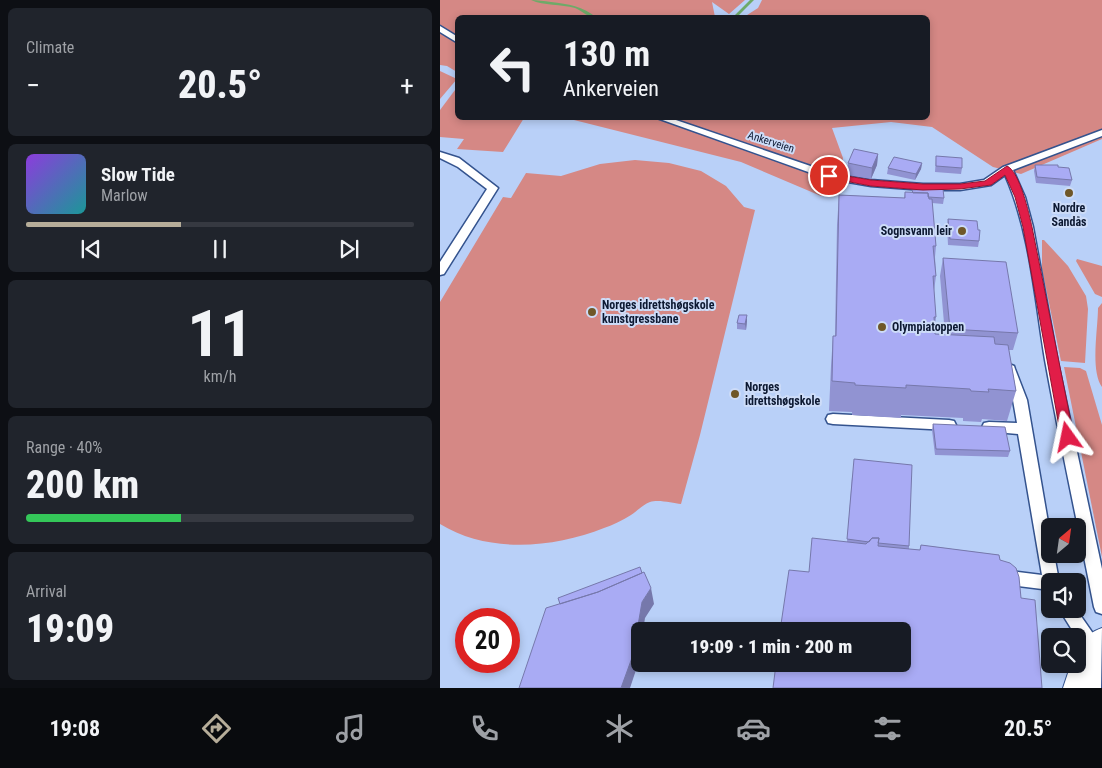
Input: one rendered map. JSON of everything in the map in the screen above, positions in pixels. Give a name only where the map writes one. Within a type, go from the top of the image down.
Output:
[{"type":"street","points":[[1082,688],[1086,670],[1099,649]]},
{"type":"lane","points":[[440,28],[455,39]]},
{"type":"lane","name":"Ankerveien","points":[[668,120],[829,176],[857,182],[923,187],[973,186],[987,183],[1007,169],[1102,133]]},
{"type":"lane","points":[[440,155],[462,164],[485,184],[493,188],[440,272]]},
{"type":"lane","points":[[1007,169],[1020,197],[1028,227],[1052,363],[1102,607]]},
{"type":"lane","points":[[997,360],[1010,370],[1020,400],[1049,573]]},
{"type":"lane","points":[[833,419],[1024,429]]},
{"type":"lane","points":[[986,575],[1041,581]]},
{"type":"lane","points":[[1074,618],[1099,649]]},
{"type":"shaded area","points":[[440,0],[745,0],[729,14],[712,2],[715,15],[455,15],[455,71],[447,66],[440,65]]},
{"type":"shaded area","points":[[762,0],[1102,0],[1102,139],[1021,174],[993,167],[932,127],[891,122],[832,128],[843,158],[836,191],[821,196],[741,162],[574,120],[930,120],[930,15],[747,15],[758,8]]},
{"type":"shaded area","points":[[440,71],[455,78],[455,81],[440,99]]},
{"type":"shaded area","points":[[455,90],[455,120],[523,120],[503,152],[457,149],[464,139],[440,137],[440,110]]},
{"type":"shaded area","points":[[635,160],[669,163],[701,171],[726,186],[744,207],[755,210],[700,435],[681,504],[653,501],[645,504],[628,517],[607,527],[564,540],[543,543],[500,544],[459,534],[440,524],[440,302],[503,197],[511,198],[526,173],[561,176],[600,164]]},
{"type":"shaded area","points":[[1042,240],[1068,266],[1086,296],[1088,309],[1085,363],[1061,361],[1042,269]]},
{"type":"shaded area","points":[[1077,259],[1102,266],[1102,297],[1095,294],[1076,261]]},
{"type":"shaded area","points":[[1102,303],[1102,387],[1098,380],[1095,360],[1098,308]]},
{"type":"shaded area","points":[[1064,367],[1080,368],[1086,371],[1102,425],[1102,557]]},
{"type":"building","points":[[854,149],[878,154],[872,168],[848,163]]},
{"type":"building","points":[[936,156],[962,158],[962,168],[936,166]]},
{"type":"building","points":[[894,157],[922,163],[916,174],[888,168]]},
{"type":"building","points":[[1035,165],[1058,165],[1058,167],[1069,168],[1072,180],[1037,177]]},
{"type":"building","points":[[943,189],[944,198],[928,197],[928,193],[913,193],[912,190]]},
{"type":"building","name":"Olympiatoppen","points":[[905,192],[928,193],[929,199],[932,199],[936,246],[933,246],[936,276],[933,276],[936,317],[934,317],[935,334],[994,337],[995,344],[1008,345],[1016,391],[988,389],[989,392],[906,385],[906,388],[855,385],[855,383],[832,381],[833,336],[836,336],[839,195],[905,198]]},
{"type":"building","name":"Sognsvann leir","points":[[948,219],[977,221],[978,230],[980,230],[979,241],[950,239]]},
{"type":"building","points":[[943,258],[1006,262],[1018,333],[950,329]]},
{"type":"building","points":[[739,315],[747,315],[745,324],[737,323]]},
{"type":"building","points":[[933,424],[1005,427],[1010,451],[936,449]]},
{"type":"building","points":[[854,459],[912,465],[909,546],[878,543],[879,538],[872,538],[869,542],[847,539]]},
{"type":"building","points":[[812,538],[866,544],[872,538],[879,538],[878,546],[920,550],[921,545],[999,555],[1000,560],[1010,563],[1016,568],[1021,598],[1035,600],[1042,688],[773,688],[775,672],[911,672],[911,622],[781,622],[789,570],[809,572]]},
{"type":"building","points":[[640,567],[642,573],[598,592],[560,604],[558,598]]},
{"type":"building","points":[[644,572],[651,588],[642,602],[639,622],[631,622],[631,660],[621,688],[519,688],[546,608],[598,592]]},
{"type":"waterway","points":[[533,0],[574,7],[591,15]]},
{"type":"waterway","points":[[737,15],[752,0]]},
{"type":"place","name":"Nordre Sandås","points":[[1069,193]]},
{"type":"place","name":"Sognsvann leir","points":[[962,231]]},
{"type":"place","name":"Norges idrettshøgskole kunstgressbane","points":[[592,312]]},
{"type":"place","name":"Olympiatoppen","points":[[882,327]]},
{"type":"place","name":"Norges idrettshøgskole","points":[[735,394]]},
{"type":"route","points":[[829,176],[857,182],[923,187],[960,187],[987,183],[1007,169],[1020,197],[1028,227],[1046,331],[1068,437]]}]
